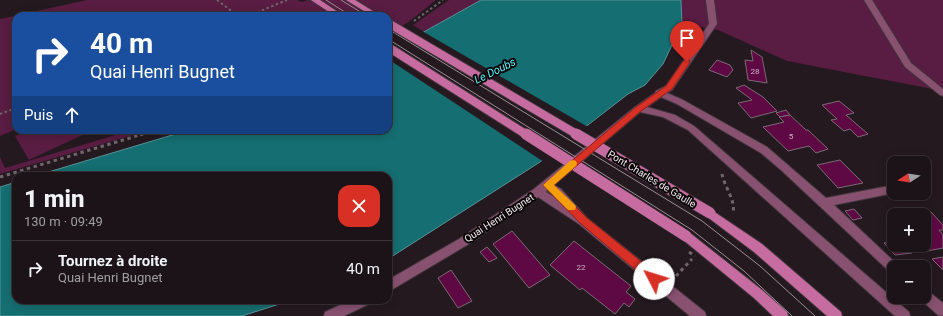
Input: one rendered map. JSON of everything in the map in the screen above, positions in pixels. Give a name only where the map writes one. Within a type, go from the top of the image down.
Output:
[{"type":"main road","points":[[315,0],[334,12]]},
{"type":"main road","points":[[350,0],[370,12]]},
{"type":"main road","name":"Pont Charles de Gaulle","points":[[392,25],[710,213],[758,248],[836,316]]},
{"type":"main road","points":[[392,50],[686,236],[758,294],[782,316]]},
{"type":"street","name":"Quai Henri Bugnet","points":[[392,284],[463,242],[548,185],[638,109],[659,93],[669,88],[713,24],[710,0]]},
{"type":"street","points":[[868,0],[908,65],[943,94]]},
{"type":"street","points":[[659,93],[686,105],[764,150],[887,262]]},
{"type":"street","points":[[638,109],[661,112],[675,118],[691,128],[904,316]]},
{"type":"street","points":[[548,185],[557,192],[584,220],[700,316]]},
{"type":"street","points":[[824,203],[887,191]]},
{"type":"street","points":[[538,192],[584,220]]},
{"type":"street","points":[[931,301],[943,311]]},
{"type":"street","points":[[330,316],[356,304]]},
{"type":"path","points":[[217,0],[233,12]]},
{"type":"path","points":[[258,12],[287,0]]},
{"type":"path","points":[[409,25],[443,0]]},
{"type":"path","points":[[0,114],[12,110]]},
{"type":"path","points":[[17,172],[145,134]]},
{"type":"path","points":[[721,168],[725,190],[732,202],[734,210],[731,215]]},
{"type":"path","points":[[0,177],[12,173]]},
{"type":"path","points":[[664,287],[696,256]]},
{"type":"shaded area","points":[[87,0],[297,0],[302,2],[308,0],[436,0],[410,21],[392,32],[392,12],[32,12]]},
{"type":"shaded area","points":[[449,0],[481,0],[424,32],[413,25]]},
{"type":"shaded area","points":[[681,0],[943,0],[943,91],[787,61],[718,30],[682,24]]},
{"type":"shaded area","points":[[12,16],[12,131],[0,136],[0,19]]},
{"type":"shaded area","points":[[20,134],[84,134],[29,160],[15,136]]},
{"type":"shaded area","points":[[119,134],[136,134],[0,174],[0,157],[5,168]]},
{"type":"water","name":"Le Doubs","points":[[481,0],[681,0],[682,24],[663,64],[645,85],[628,94],[540,162],[392,256],[392,172],[48,172],[176,134],[392,134],[392,50]]},
{"type":"water","points":[[12,183],[12,304],[280,304],[242,316],[0,316],[0,187]]},
{"type":"pier","points":[[422,31],[588,127],[544,162],[392,62],[392,48]]},
{"type":"building","points":[[751,50],[762,57],[767,83],[748,80],[745,60],[753,61]]},
{"type":"building","points":[[717,60],[730,65],[733,70],[727,77],[709,70]]},
{"type":"building","points":[[744,85],[763,97],[777,111],[751,118],[738,103],[752,100],[736,88]]},
{"type":"building","points":[[839,101],[854,113],[846,115],[868,134],[858,137],[850,129],[844,131],[831,120],[837,119],[822,105]]},
{"type":"building","points":[[786,110],[790,115],[780,117],[776,113]]},
{"type":"building","points":[[790,115],[828,149],[816,153],[809,146],[788,151],[763,127],[784,122],[779,117]]},
{"type":"building","points":[[840,160],[863,183],[838,188],[817,165]]},
{"type":"building","points":[[854,209],[862,218],[853,220],[845,211]]},
{"type":"building","points":[[931,212],[943,225],[943,230],[939,230],[943,235],[943,248],[931,250]]},
{"type":"building","points":[[512,231],[550,275],[529,288],[493,244]]},
{"type":"building","points":[[574,241],[631,286],[626,292],[635,299],[629,307],[624,303],[615,314],[582,288],[580,290],[550,265]]},
{"type":"building","points":[[487,247],[497,258],[489,262],[480,252]]},
{"type":"building","points":[[892,252],[912,253],[895,255]]},
{"type":"building","points":[[943,257],[943,270],[932,259]]},
{"type":"building","points":[[451,270],[472,301],[458,308],[438,278]]},
{"type":"tram line","points":[[326,0],[345,12]]},
{"type":"tram line","points":[[341,0],[360,12]]},
{"type":"tram line","points":[[392,31],[702,221],[760,266],[815,316]]},
{"type":"tram line","points":[[392,42],[692,230],[744,271],[792,316]]},
{"type":"slow traffic","points":[[571,207],[548,185],[573,164]]},
{"type":"route","points":[[654,279],[584,220],[557,192],[548,185],[638,109],[659,93],[669,88],[687,62]]}]
